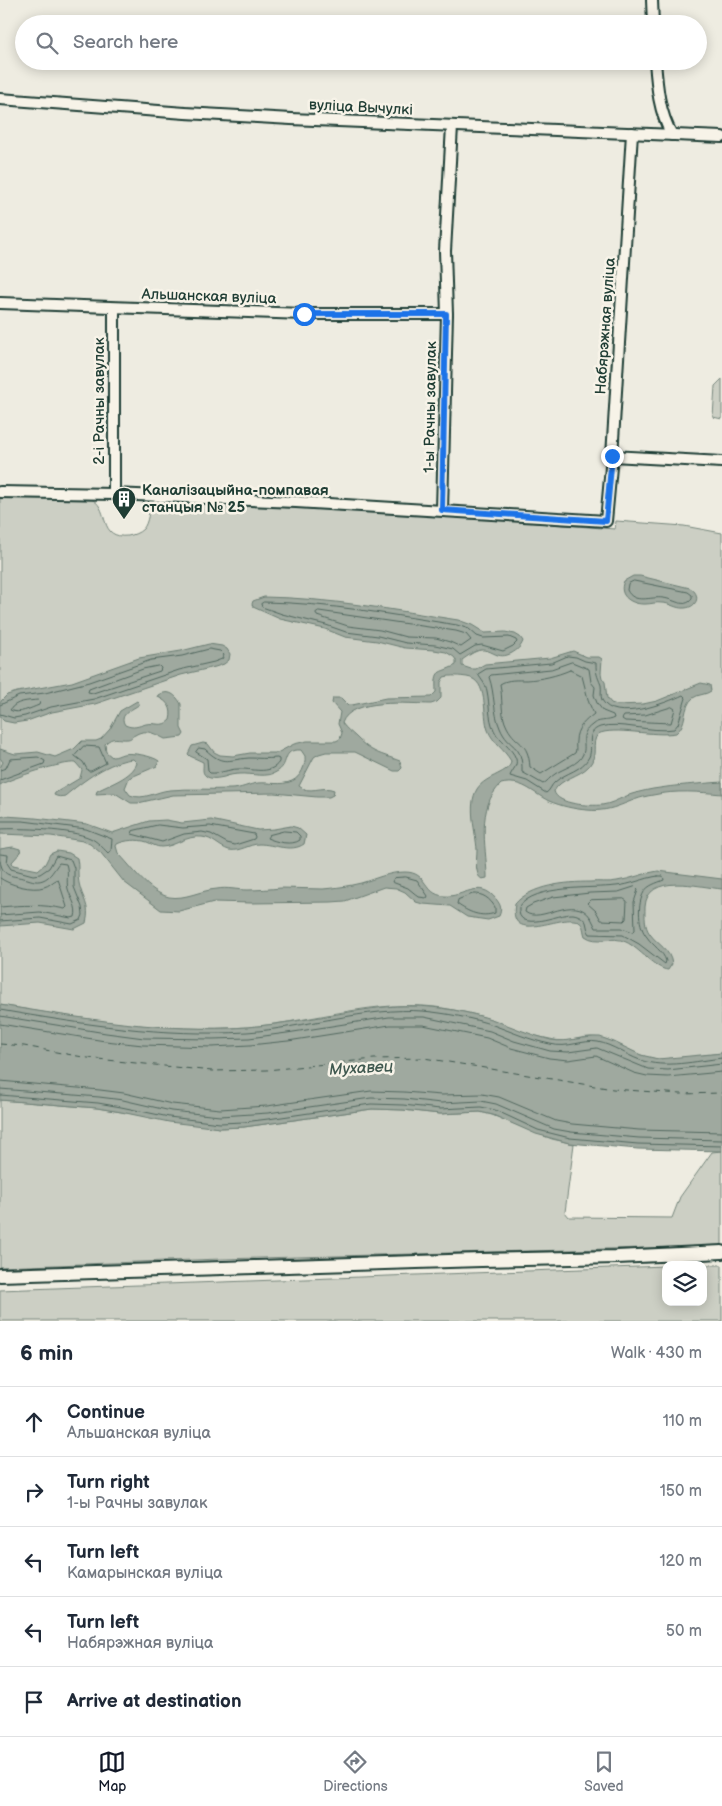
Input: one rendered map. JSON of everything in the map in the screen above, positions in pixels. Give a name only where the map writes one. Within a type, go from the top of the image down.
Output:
[{"type":"street","points":[[652,0],[653,15]]},
{"type":"street","points":[[656,70],[657,88],[664,116],[672,135]]},
{"type":"street","name":"вуліца Вычулкі","points":[[0,99],[185,113],[722,137]]},
{"type":"street","name":"1-ы Рачны завулак","points":[[442,510],[446,314],[445,251],[452,126]]},
{"type":"street","name":"Набярэжная вуліца","points":[[442,510],[606,521],[612,456],[632,133]]},
{"type":"street","name":"Альшанская вуліца","points":[[0,303],[304,314],[446,314]]},
{"type":"street","name":"2-і Рачны завулак","points":[[114,308],[114,494]]},
{"type":"street","points":[[612,456],[722,462]]},
{"type":"street","points":[[0,492],[114,494],[442,510]]},
{"type":"street","points":[[0,1275],[617,1257],[722,1252]]},
{"type":"shaded area","points":[[722,379],[722,419],[713,417],[715,386]]},
{"type":"shaded area","points":[[0,496],[93,500],[101,510],[108,529],[119,536],[130,536],[141,530],[145,526],[152,503],[162,501],[380,511],[615,529],[616,521],[684,526],[722,533],[722,1053],[674,1059],[655,1059],[640,1055],[606,1039],[586,1037],[566,1041],[556,1040],[525,1033],[476,1015],[423,1006],[379,1007],[269,1025],[184,1028],[123,1024],[0,1005]]},
{"type":"shaded area","points":[[0,1100],[97,1108],[220,1128],[244,1127],[372,1109],[440,1114],[480,1112],[552,1139],[574,1144],[565,1212],[569,1217],[672,1218],[680,1197],[712,1152],[722,1151],[722,1246],[220,1259],[0,1267]]},
{"type":"shaded area","points":[[707,1265],[722,1265],[722,1321],[0,1321],[0,1290],[662,1266],[662,1306],[707,1306]]},
{"type":"water","points":[[633,576],[690,588],[697,597],[695,603],[689,607],[679,608],[665,603],[641,604],[631,601],[624,595],[622,586],[624,581]]},
{"type":"water","points":[[264,597],[337,602],[458,620],[472,625],[485,633],[505,632],[515,634],[523,641],[512,653],[503,656],[485,650],[473,653],[462,660],[462,666],[471,669],[476,669],[485,664],[550,658],[573,651],[587,657],[599,657],[602,659],[601,673],[605,682],[607,698],[611,703],[617,705],[643,704],[657,701],[701,683],[710,685],[711,691],[693,698],[687,706],[682,725],[676,733],[657,734],[614,731],[598,734],[595,742],[594,757],[589,766],[561,783],[554,791],[556,796],[567,802],[590,805],[608,804],[631,794],[662,788],[722,782],[722,794],[670,792],[644,797],[614,808],[587,810],[554,803],[515,783],[501,784],[493,794],[485,815],[484,839],[487,878],[482,879],[477,868],[477,850],[472,811],[474,796],[481,784],[507,768],[511,761],[488,730],[484,699],[479,684],[474,679],[456,676],[444,677],[441,682],[441,698],[437,702],[431,704],[396,703],[368,706],[357,709],[348,715],[342,723],[347,729],[372,750],[400,761],[402,768],[399,771],[394,771],[355,752],[326,752],[319,754],[314,757],[299,786],[307,790],[334,790],[333,795],[329,797],[274,793],[173,795],[131,803],[115,793],[96,794],[97,791],[120,780],[130,772],[137,763],[133,759],[106,768],[88,778],[65,796],[54,795],[80,778],[82,770],[76,763],[38,771],[0,785],[0,768],[3,762],[0,758],[0,749],[15,754],[38,752],[55,757],[74,749],[82,741],[101,739],[110,729],[120,711],[137,701],[140,704],[130,710],[123,718],[125,725],[133,727],[164,724],[170,720],[171,716],[167,703],[158,697],[163,693],[169,693],[174,696],[181,704],[181,728],[184,734],[182,737],[165,739],[150,732],[143,732],[128,739],[113,739],[105,744],[106,752],[112,757],[131,754],[147,756],[159,761],[157,766],[129,778],[125,788],[130,795],[140,797],[170,790],[185,789],[235,789],[258,783],[279,784],[292,781],[298,777],[304,767],[305,756],[301,750],[295,750],[288,754],[282,768],[269,775],[236,774],[215,778],[206,776],[203,771],[203,762],[188,754],[192,746],[203,743],[208,744],[214,752],[220,755],[233,756],[250,753],[277,753],[294,744],[307,741],[336,741],[340,739],[342,733],[338,724],[340,712],[332,703],[333,698],[341,698],[348,705],[352,705],[386,698],[431,697],[436,692],[437,675],[456,665],[454,657],[446,652],[405,648],[377,641],[345,637],[325,629],[280,619],[253,607],[253,601]]},
{"type":"water","points":[[209,644],[222,646],[227,649],[230,654],[229,660],[215,667],[181,675],[95,704],[52,712],[27,721],[14,723],[4,721],[0,717],[0,703],[7,695],[72,682],[139,658]]},
{"type":"water","points":[[0,817],[87,824],[112,833],[149,821],[166,820],[182,823],[211,820],[258,830],[291,826],[298,828],[306,835],[304,844],[294,848],[259,844],[237,850],[229,850],[202,837],[186,839],[161,847],[140,840],[117,844],[118,853],[147,885],[169,897],[181,897],[221,888],[247,890],[281,888],[328,889],[356,884],[388,874],[405,872],[418,875],[428,888],[444,896],[477,889],[483,890],[490,893],[496,899],[501,909],[499,916],[488,920],[467,917],[450,906],[416,902],[405,892],[396,888],[384,887],[345,901],[214,902],[179,911],[161,910],[124,882],[101,853],[90,844],[83,841],[51,836],[0,834]]},
{"type":"water","points":[[13,847],[20,849],[21,852],[12,862],[13,865],[38,870],[45,864],[50,854],[57,851],[69,853],[77,858],[80,889],[87,911],[86,923],[74,929],[40,923],[0,926],[0,849]]},
{"type":"water","points":[[658,871],[722,879],[722,889],[676,884],[664,885],[655,889],[648,896],[645,907],[645,921],[650,934],[671,959],[672,964],[668,970],[658,966],[621,940],[590,939],[585,936],[583,926],[579,922],[572,920],[528,926],[520,924],[515,917],[515,904],[539,889],[570,883],[614,882]]},
{"type":"water","name":"Мухавец","points":[[0,1005],[123,1023],[185,1028],[248,1027],[381,1008],[422,1006],[475,1014],[551,1040],[563,1041],[600,1037],[641,1055],[658,1059],[722,1053],[722,1151],[638,1149],[569,1143],[536,1134],[493,1115],[480,1112],[440,1114],[372,1109],[244,1127],[220,1128],[169,1122],[97,1108],[0,1100]]},
{"type":"ferry route","points":[[0,1044],[24,1046],[88,1058],[212,1071],[267,1070],[374,1059],[424,1058],[613,1089],[681,1094],[722,1093]]},
{"type":"place","name":"Каналізацыйна-помпавая станцыя № 25","points":[[124,520]]},
{"type":"route","points":[[304,314],[446,314],[442,510],[606,521],[612,456]]}]
